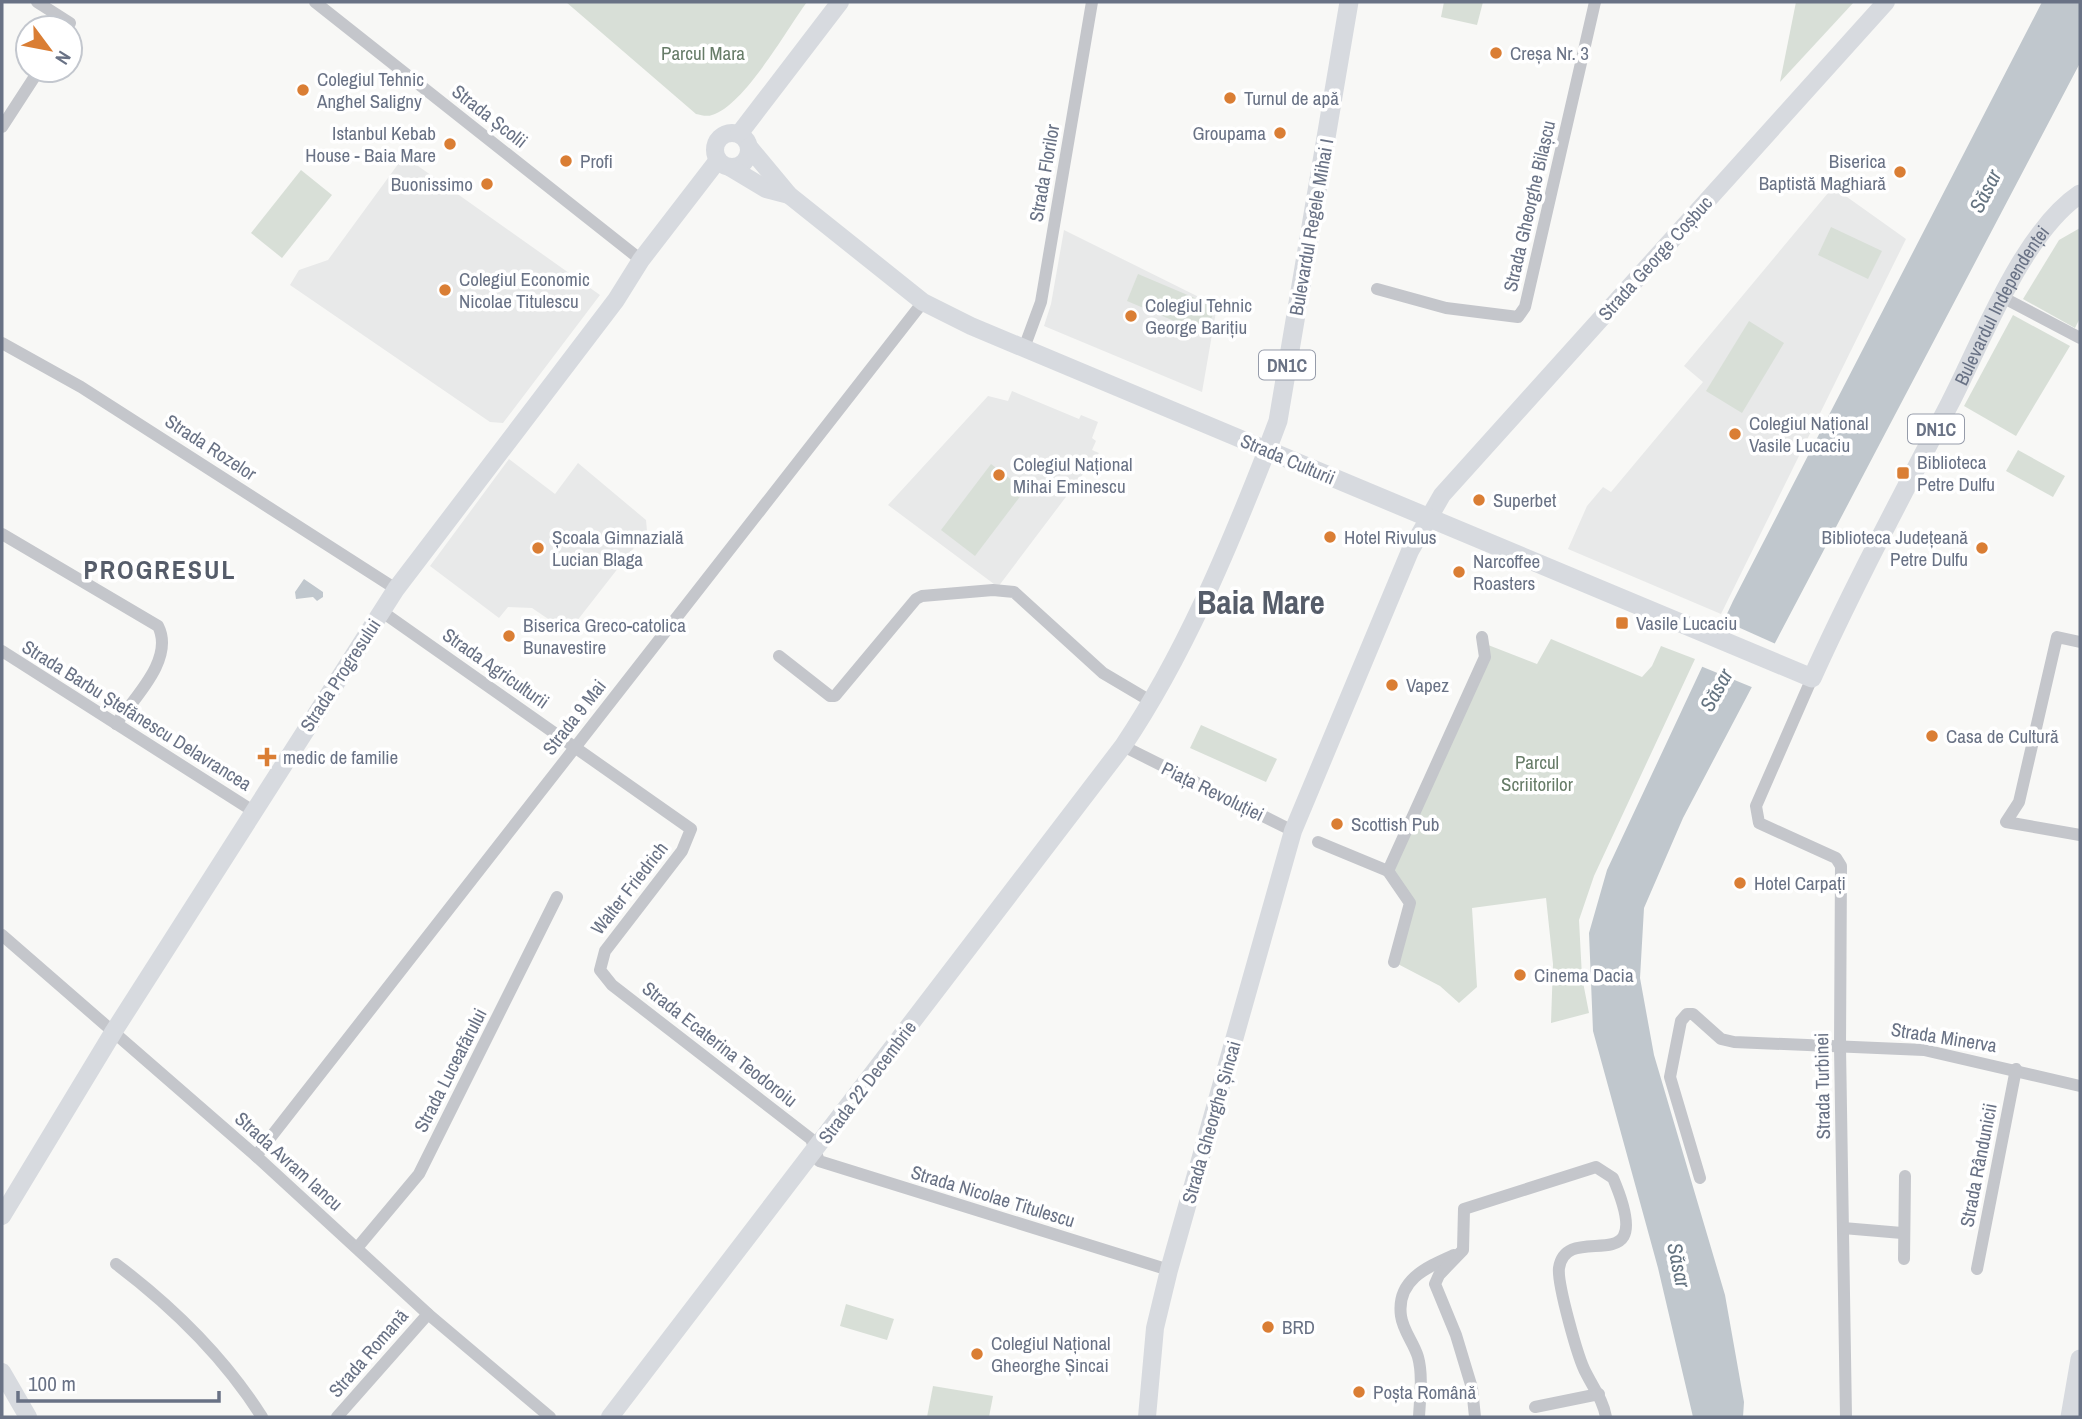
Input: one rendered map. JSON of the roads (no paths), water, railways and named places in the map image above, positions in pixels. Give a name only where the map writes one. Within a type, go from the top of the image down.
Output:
[{"type":"main road","name":"Strada Progresului","points":[[2,1216],[114,1031],[396,589],[616,300],[641,260],[724,164],[745,162],[744,141],[841,2]]},
{"type":"main road","name":"Bulevardul Regele Mihai I","points":[[1266,450],[1278,421],[1349,2]]},
{"type":"main road","name":"Strada George Coșbuc","points":[[1428,517],[1449,487],[1886,2]]},
{"type":"main road","name":"Strada Progresului","points":[[724,164],[715,150],[718,139],[728,134],[744,141]]},
{"type":"main road","name":"Strada Culturii","points":[[744,141],[789,195],[923,302],[1024,348],[1812,678]]},
{"type":"main road","name":"Strada Culturii","points":[[724,164],[766,189],[789,195]]},
{"type":"main road","name":"Bulevardul Independenței","points":[[1812,678],[1843,610],[2004,298],[2042,231],[2058,211],[2080,194]]},
{"type":"main road","points":[[1123,746],[1152,702],[1236,527],[1266,450]]},
{"type":"main road","points":[[1293,831],[1410,551],[1428,517]]},
{"type":"main road","name":"Strada 22 Decembrie","points":[[610,1417],[1123,746]]},
{"type":"main road","name":"Strada Gheorghe Șincai","points":[[1147,1417],[1155,1328],[1169,1270],[1293,831]]},
{"type":"main road","points":[[2070,1417],[2080,1359]]},
{"type":"main road","points":[[2,1372],[28,1417]]},
{"type":"main road","points":[[2,1399],[28,1417]]},
{"type":"street","points":[[37,2],[56,14]]},
{"type":"street","name":"Strada Școlii","points":[[315,2],[641,260]]},
{"type":"street","name":"Strada Florilor","points":[[1024,348],[1041,302],[1093,2]]},
{"type":"street","name":"Strada Gheorghe Bilașcu","points":[[1377,289],[1446,308],[1518,317],[1529,293],[1595,2]]},
{"type":"street","points":[[2,127],[30,84]]},
{"type":"street","points":[[2004,298],[2080,338]]},
{"type":"street","name":"Strada 9 Mai","points":[[256,1156],[923,302]]},
{"type":"street","name":"Strada Rozelor","points":[[2,343],[81,387],[396,589]]},
{"type":"street","points":[[2,534],[158,626],[163,636],[164,650],[159,662],[116,724]]},
{"type":"street","points":[[779,656],[830,696],[835,696],[909,607],[922,596],[1010,591],[1032,605],[1103,673],[1152,702]]},
{"type":"street","name":"Strada Agriculturii","points":[[381,611],[691,829]]},
{"type":"street","points":[[1388,871],[1485,657],[1482,637]]},
{"type":"street","points":[[2080,642],[2057,637],[2018,802],[2006,822],[2080,835]]},
{"type":"street","name":"Strada Barbu Ștefănescu Delavrancea","points":[[2,651],[253,811]]},
{"type":"street","name":"Bulevardul Independenței","points":[[1756,806],[1812,678]]},
{"type":"street","name":"Piața Revoluției","points":[[1123,746],[1293,831]]},
{"type":"street","name":"Strada Turbinei","points":[[1756,806],[1759,823],[1836,858],[1841,866],[1840,1047],[1846,1417]]},
{"type":"street","name":"Walter Friedrich","points":[[600,970],[605,951],[682,851],[691,829]]},
{"type":"street","points":[[1318,842],[1388,871],[1410,903],[1394,962]]},
{"type":"street","name":"Strada Luceafărului","points":[[357,1248],[419,1174],[557,897]]},
{"type":"street","name":"Strada Avram Iancu","points":[[2,935],[256,1156],[428,1314],[550,1417]]},
{"type":"street","name":"Strada Ecaterina Teodoroiu","points":[[600,970],[612,985],[811,1139],[816,1149]]},
{"type":"street","name":"Strada Minerva","points":[[1700,1178],[1671,1077],[1681,1021],[1687,1014],[1693,1014],[1721,1039],[1924,1050],[2080,1086]]},
{"type":"street","name":"Strada Rândunicii","points":[[1978,1269],[2015,1069]]},
{"type":"street","name":"Strada Nicolae Titulescu","points":[[816,1149],[819,1161],[827,1165],[1169,1270]]},
{"type":"street","points":[[1475,1417],[1472,1388],[1464,1361],[1435,1284],[1439,1275],[1463,1250],[1464,1209],[1596,1167],[1614,1178],[1628,1217],[1625,1237],[1618,1242],[1569,1251],[1563,1257],[1559,1268],[1579,1353],[1585,1372],[1599,1394],[1606,1417]]},
{"type":"street","points":[[1904,1259],[1902,1233],[1905,1176]]},
{"type":"street","points":[[1843,1228],[1902,1233]]},
{"type":"street","points":[[1419,1417],[1418,1357],[1401,1316],[1401,1299],[1407,1284],[1420,1270],[1463,1250]]},
{"type":"street","points":[[116,1264],[158,1296],[186,1322],[234,1378],[262,1417]]},
{"type":"street","name":"Strada Romană","points":[[337,1417],[428,1314]]},
{"type":"street","points":[[1535,1407],[1599,1394]]},
{"type":"water","name":"Săsar","points":[[2042,2],[2080,2],[2080,63],[1683,818],[1644,908],[1640,978],[1654,1055],[1725,1295],[1744,1402],[1743,1417],[1693,1417],[1658,1268],[1593,1031],[1589,933],[1607,870],[1733,601]]},
{"type":"water","points":[[304,579],[323,592],[323,597],[317,601],[313,597],[296,599],[295,592]]},
{"type":"place","name":"Creșa Nr. 3","points":[[1496,53]]},
{"type":"place","name":"Colegiul Tehnic Anghel Saligny","points":[[303,90]]},
{"type":"place","name":"Turnul de apă","points":[[1230,98]]},
{"type":"place","name":"Groupama","points":[[1280,133]]},
{"type":"place","name":"Istanbul Kebab House - Baia Mare","points":[[450,144]]},
{"type":"place","name":"Profi","points":[[566,161]]},
{"type":"place","name":"Biserica Baptistă Maghiară","points":[[1900,172]]},
{"type":"place","name":"Buonissimo","points":[[487,184]]},
{"type":"place","name":"Colegiul Economic Nicolae Titulescu","points":[[445,290]]},
{"type":"place","name":"Colegiul Tehnic George Barițiu","points":[[1131,316]]},
{"type":"place","name":"Colegiul Național Vasile Lucaciu","points":[[1735,434]]},
{"type":"place","name":"Biblioteca Petre Dulfu","points":[[1903,473]]},
{"type":"place","name":"Colegiul Național Mihai Eminescu","points":[[999,475]]},
{"type":"place","name":"Superbet","points":[[1479,500]]},
{"type":"place","name":"Hotel Rivulus","points":[[1330,537]]},
{"type":"place","name":"Școala Gimnazială Lucian Blaga","points":[[538,548]]},
{"type":"place","name":"Biblioteca Județeană Petre Dulfu","points":[[1982,548]]},
{"type":"place","name":"Narcoffee Roasters","points":[[1459,572]]},
{"type":"place","name":"Vasile Lucaciu","points":[[1622,623]]},
{"type":"place","name":"Biserica Greco-catolica Bunavestire","points":[[509,636]]},
{"type":"place","name":"Vapez","points":[[1392,685]]},
{"type":"place","name":"Casa de Cultură","points":[[1932,736]]},
{"type":"place","name":"medic de familie","points":[[267,757]]},
{"type":"place","name":"Scottish Pub","points":[[1337,824]]},
{"type":"place","name":"Hotel Carpați","points":[[1740,883]]},
{"type":"place","name":"Cinema Dacia","points":[[1520,975]]},
{"type":"place","name":"BRD","points":[[1268,1327]]},
{"type":"place","name":"Colegiul Național Gheorghe Șincai","points":[[977,1354]]},
{"type":"place","name":"Poșta Română","points":[[1359,1392]]},
{"type":"district","name":"PROGRESUL","points":[[160,569]]},
{"type":"district","name":"Baia Mare","points":[[1261,602]]},
{"type":"park label","name":"Parcul Mara","points":[[703,53]]},
{"type":"park label","name":"Parcul Scriitorilor","points":[[1537,773]]}]
